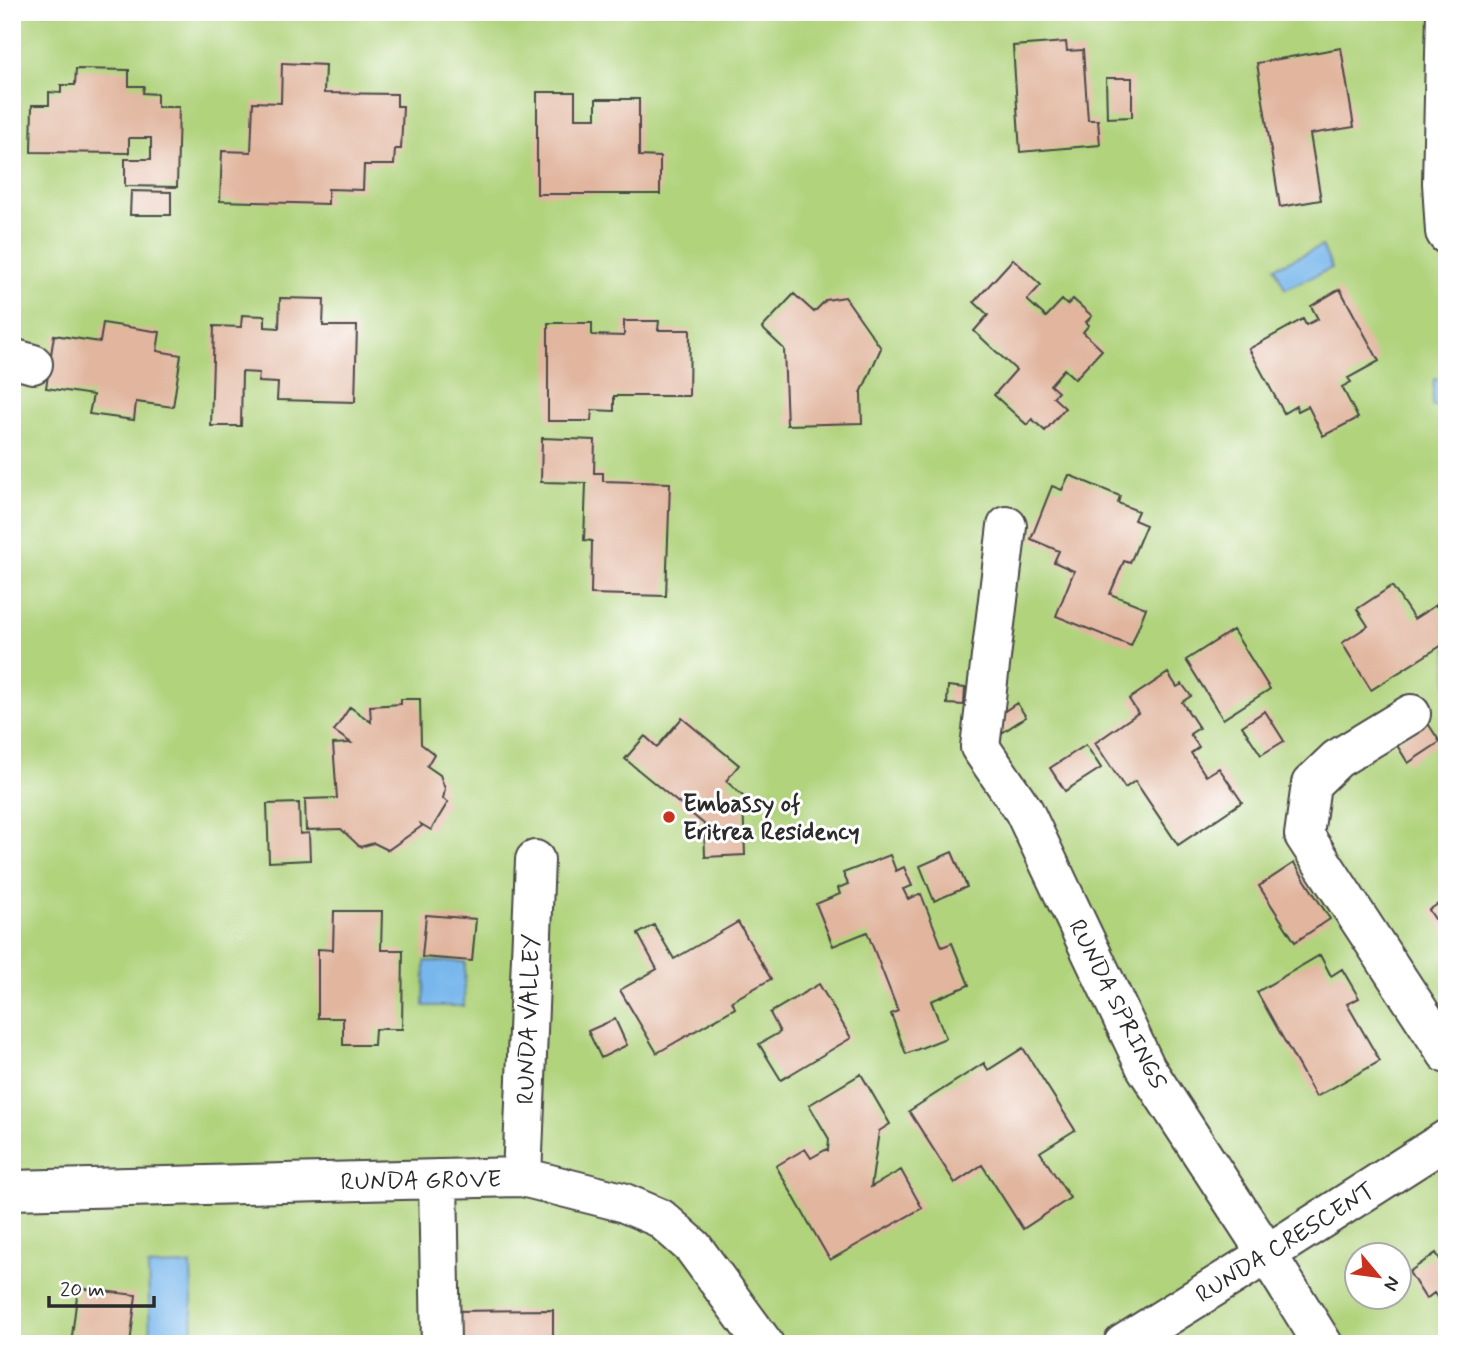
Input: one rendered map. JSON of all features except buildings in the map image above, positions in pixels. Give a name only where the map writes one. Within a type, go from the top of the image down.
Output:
[{"type":"street","points":[[1446,12],[1443,183],[1447,235]]},
{"type":"street","name":"RUNDA SPRINGS","points":[[1007,526],[981,747],[1024,811],[1146,1068],[1323,1344]]},
{"type":"street","points":[[1411,714],[1336,759],[1311,784],[1304,835],[1447,1054]]},
{"type":"street","name":"RUNDA VALLEY","points":[[522,1177],[535,860]]},
{"type":"street","name":"RUNDA CRESCENT","points":[[1123,1344],[1447,1139]]},
{"type":"street","name":"RUNDA GROVE","points":[[12,1190],[522,1177],[622,1202],[660,1218],[693,1247],[764,1344]]},
{"type":"street","points":[[438,1180],[441,1344]]},
{"type":"green space","points":[[12,12],[1447,12],[1447,1344],[12,1344]]},
{"type":"water","points":[[1322,246],[1332,268],[1285,289],[1275,267]]},
{"type":"water","points":[[1434,379],[1447,380],[1447,406],[1432,406]]},
{"type":"water","points":[[425,961],[465,962],[464,1006],[424,1006]]},
{"type":"water","points":[[191,1265],[193,1340],[150,1342],[148,1266]]},
{"type":"place","name":"Embassy of Eritrea Residency","points":[[669,817]]}]
